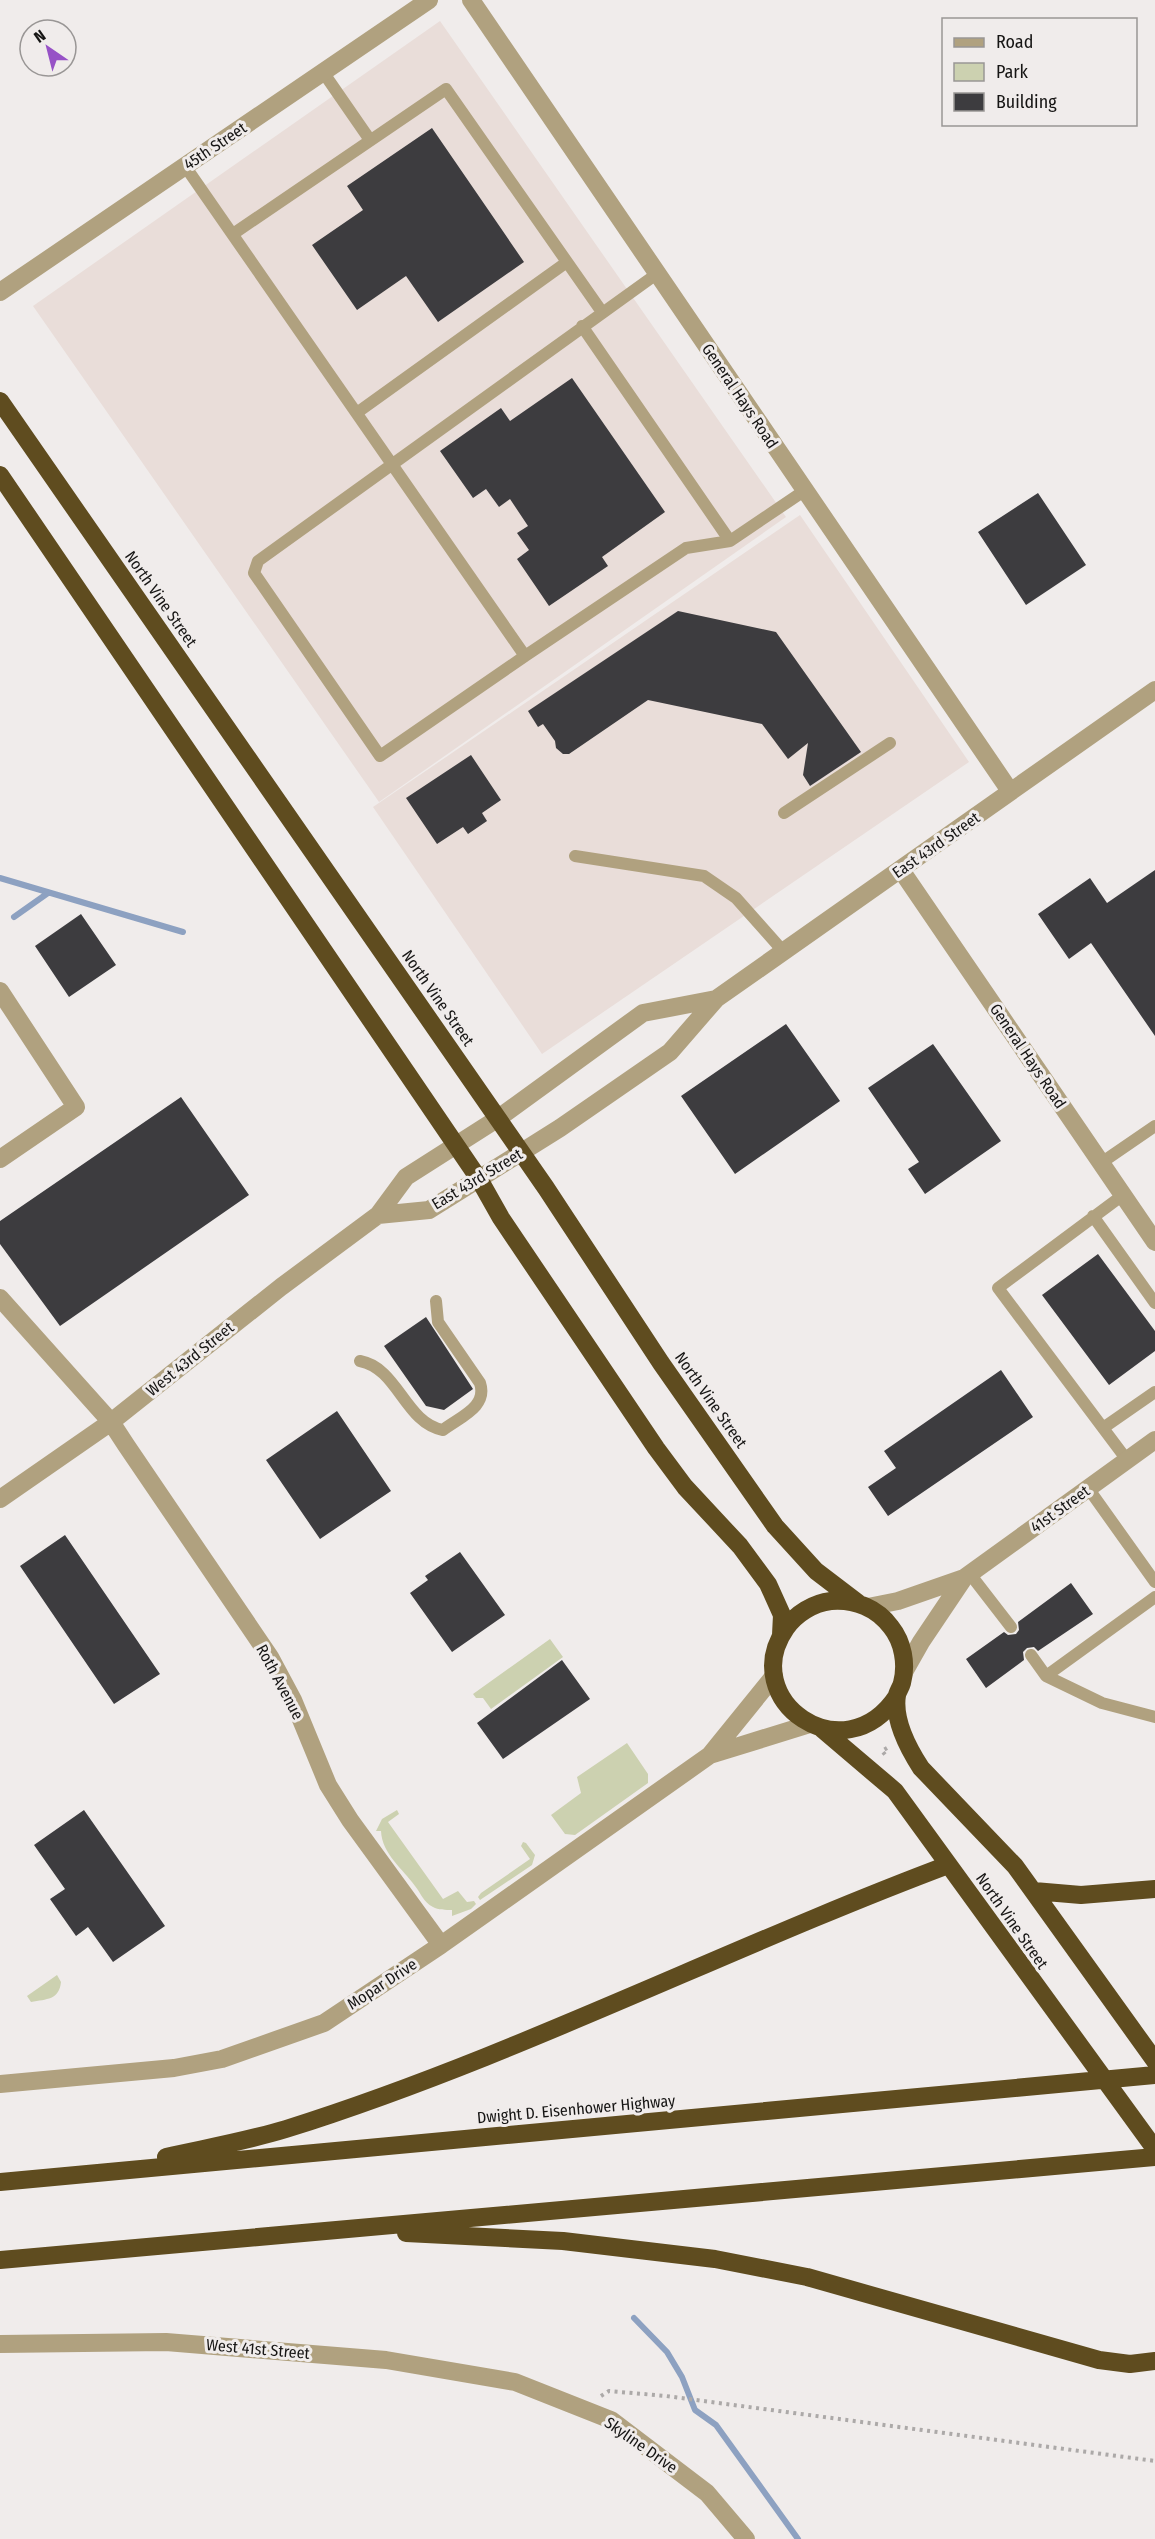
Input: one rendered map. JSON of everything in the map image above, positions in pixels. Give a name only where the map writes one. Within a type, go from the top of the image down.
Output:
[{"type":"highway","name":"North Vine Street","points":[[0,401],[498,1119],[661,1363],[775,1526],[816,1571],[863,1605]]},
{"type":"highway","points":[[0,475],[479,1179],[501,1218],[656,1448],[685,1487],[740,1546],[768,1584],[782,1615],[774,1676],[781,1696],[793,1712],[816,1727],[837,1731],[866,1726],[889,1708],[897,1696],[904,1672],[904,1657],[896,1635],[881,1616],[863,1605],[829,1601],[814,1606],[801,1613],[781,1635]]},
{"type":"highway","name":"North Vine Street","points":[[897,1696],[899,1723],[911,1753],[921,1768],[998,1845],[1034,1891],[1155,2061]]},
{"type":"highway","name":"North Vine Street","points":[[816,1727],[895,1791],[1155,2149]]},
{"type":"highway","points":[[103,2172],[285,2129],[483,2057],[811,1918],[948,1865]]},
{"type":"highway","points":[[1034,1891],[1082,1895],[1155,1889]]},
{"type":"highway","name":"Dwight D. Eisenhower Highway","points":[[0,2182],[1155,2075]]},
{"type":"highway","points":[[0,2260],[1155,2157]]},
{"type":"highway","points":[[341,2229],[562,2241],[715,2259],[807,2277],[1099,2360],[1130,2364],[1155,2361]]},
{"type":"street","name":"45th Street","points":[[0,292],[429,0]]},
{"type":"street","name":"General Hays Road","points":[[471,0],[1010,791]]},
{"type":"street","name":"East 43rd Street","points":[[378,1215],[429,1210],[521,1153],[670,1052],[716,999],[1155,690]]},
{"type":"street","name":"General Hays Road","points":[[901,870],[1155,1242]]},
{"type":"street","points":[[0,991],[76,1107],[0,1159]]},
{"type":"street","name":"East 43rd Street","points":[[378,1215],[406,1177],[498,1119],[643,1013],[716,999]]},
{"type":"street","name":"West 43rd Street","points":[[0,1499],[111,1422],[280,1287],[378,1215]]},
{"type":"street","name":"Roth Avenue","points":[[0,1298],[111,1422],[270,1657],[293,1700],[328,1785],[350,1820],[441,1945]]},
{"type":"street","name":"41st Street","points":[[863,1605],[898,1601],[967,1576],[1155,1440]]},
{"type":"street","name":"41st Street","points":[[904,1672],[921,1642],[967,1576]]},
{"type":"street","name":"Mopar Drive","points":[[0,2084],[174,2068],[222,2059],[324,2023],[441,1945],[710,1755],[774,1676]]},
{"type":"street","name":"Mopar Drive","points":[[710,1755],[816,1727]]},
{"type":"street","name":"West 41st Street","points":[[0,2343],[166,2342],[386,2360],[515,2382]]},
{"type":"street","name":"Skyline Drive","points":[[515,2382],[611,2420],[707,2493],[746,2539]]},
{"type":"lane","points":[[323,72],[370,140]]},
{"type":"lane","points":[[233,234],[446,89],[602,312]]},
{"type":"lane","points":[[185,166],[358,412],[525,656]]},
{"type":"lane","points":[[358,412],[567,262]]},
{"type":"lane","points":[[658,273],[392,462],[258,561],[254,573],[380,756],[686,548],[730,541],[804,491]]},
{"type":"lane","points":[[582,326],[730,541]]},
{"type":"lane","points":[[784,813],[890,743]]},
{"type":"lane","points":[[575,856],[704,876],[736,898],[783,951]]},
{"type":"lane","points":[[1101,1163],[1155,1125]]},
{"type":"lane","points":[[1123,1195],[998,1288],[1127,1460]]},
{"type":"lane","points":[[1093,1216],[1155,1302]]},
{"type":"lane","points":[[360,1361],[374,1364],[417,1415],[433,1428],[443,1430],[480,1403],[483,1392],[480,1383],[438,1322],[436,1301]]},
{"type":"lane","points":[[1103,1428],[1155,1392]]},
{"type":"lane","points":[[1088,1488],[1155,1582]]},
{"type":"lane","points":[[967,1576],[1011,1628]]},
{"type":"lane","points":[[1046,1676],[1155,1597]]},
{"type":"lane","points":[[1031,1655],[1046,1676],[1102,1703],[1155,1716]]},
{"type":"path","points":[[592,2412],[599,2397],[609,2391],[698,2400],[1155,2461]]},
{"type":"shaded area","points":[[440,21],[786,517],[379,802],[33,306]]},
{"type":"shaded area","points":[[800,515],[969,762],[542,1054],[373,807]]},
{"type":"green space","points":[[550,1639],[563,1657],[491,1709],[483,1698],[476,1698],[473,1694]]},
{"type":"green space","points":[[627,1743],[648,1774],[648,1783],[575,1835],[565,1834],[551,1815],[581,1793],[577,1777]]},
{"type":"green space","points":[[397,1810],[399,1814],[388,1822],[443,1899],[458,1891],[467,1902],[474,1901],[476,1904],[471,1909],[452,1916],[452,1910],[437,1909],[430,1905],[394,1861],[385,1847],[381,1831],[376,1831],[382,1819]]},
{"type":"green space","points":[[523,1842],[535,1855],[532,1865],[480,1900],[478,1897],[481,1893],[530,1859],[521,1846]]},
{"type":"green space","points":[[57,1975],[61,1982],[58,1992],[51,1998],[31,2002],[27,1996]]},
{"type":"building","points":[[432,128],[524,262],[438,322],[406,276],[357,310],[312,245],[363,210],[347,186]]},
{"type":"building","points":[[572,378],[665,512],[602,557],[608,566],[549,606],[517,559],[529,550],[517,533],[528,526],[510,499],[499,507],[486,489],[473,498],[440,451],[501,408],[510,421]]},
{"type":"building","points":[[1038,493],[1086,565],[1026,605],[978,532]]},
{"type":"building","points":[[678,611],[776,632],[861,752],[810,786],[803,775],[808,743],[788,759],[762,724],[648,700],[569,754],[563,754],[556,748],[555,741],[543,724],[538,727],[528,711]]},
{"type":"building","points":[[471,755],[501,800],[482,813],[487,821],[468,834],[463,827],[437,844],[406,798]]},
{"type":"building","points":[[1155,870],[1155,1036],[1091,943],[1069,959],[1038,914],[1090,878],[1107,903]]},
{"type":"building","points":[[81,914],[116,965],[69,997],[35,946]]},
{"type":"building","points":[[786,1024],[840,1101],[735,1174],[681,1096]]},
{"type":"building","points":[[933,1044],[1001,1141],[925,1194],[908,1169],[919,1162],[868,1088]]},
{"type":"building","points":[[181,1097],[249,1195],[60,1326],[0,1244],[0,1221]]},
{"type":"building","points":[[1098,1254],[1155,1331],[1155,1351],[1109,1385],[1042,1295]]},
{"type":"building","points":[[426,1317],[473,1389],[444,1410],[426,1406],[384,1346]]},
{"type":"building","points":[[1001,1370],[1033,1417],[888,1516],[868,1487],[896,1468],[884,1451]]},
{"type":"building","points":[[337,1411],[391,1491],[320,1539],[266,1460]]},
{"type":"building","points":[[65,1535],[160,1674],[114,1704],[20,1566]]},
{"type":"building","points":[[460,1552],[505,1615],[452,1652],[410,1593],[428,1580],[425,1576]]},
{"type":"building","points":[[1071,1583],[1093,1614],[1038,1651],[1034,1647],[1027,1648],[1023,1652],[1024,1660],[986,1688],[966,1659],[1004,1632],[1008,1635],[1016,1634],[1019,1630],[1018,1622]]},
{"type":"building","points":[[562,1660],[590,1699],[503,1759],[477,1723]]},
{"type":"building","points":[[84,1810],[165,1926],[113,1962],[88,1927],[76,1936],[50,1899],[65,1889],[34,1845]]},
{"type":"waterway","points":[[0,878],[183,932]]},
{"type":"waterway","points":[[14,917],[48,893]]},
{"type":"waterway","points":[[634,2318],[667,2352],[682,2377],[695,2410],[716,2425],[798,2539]]}]
